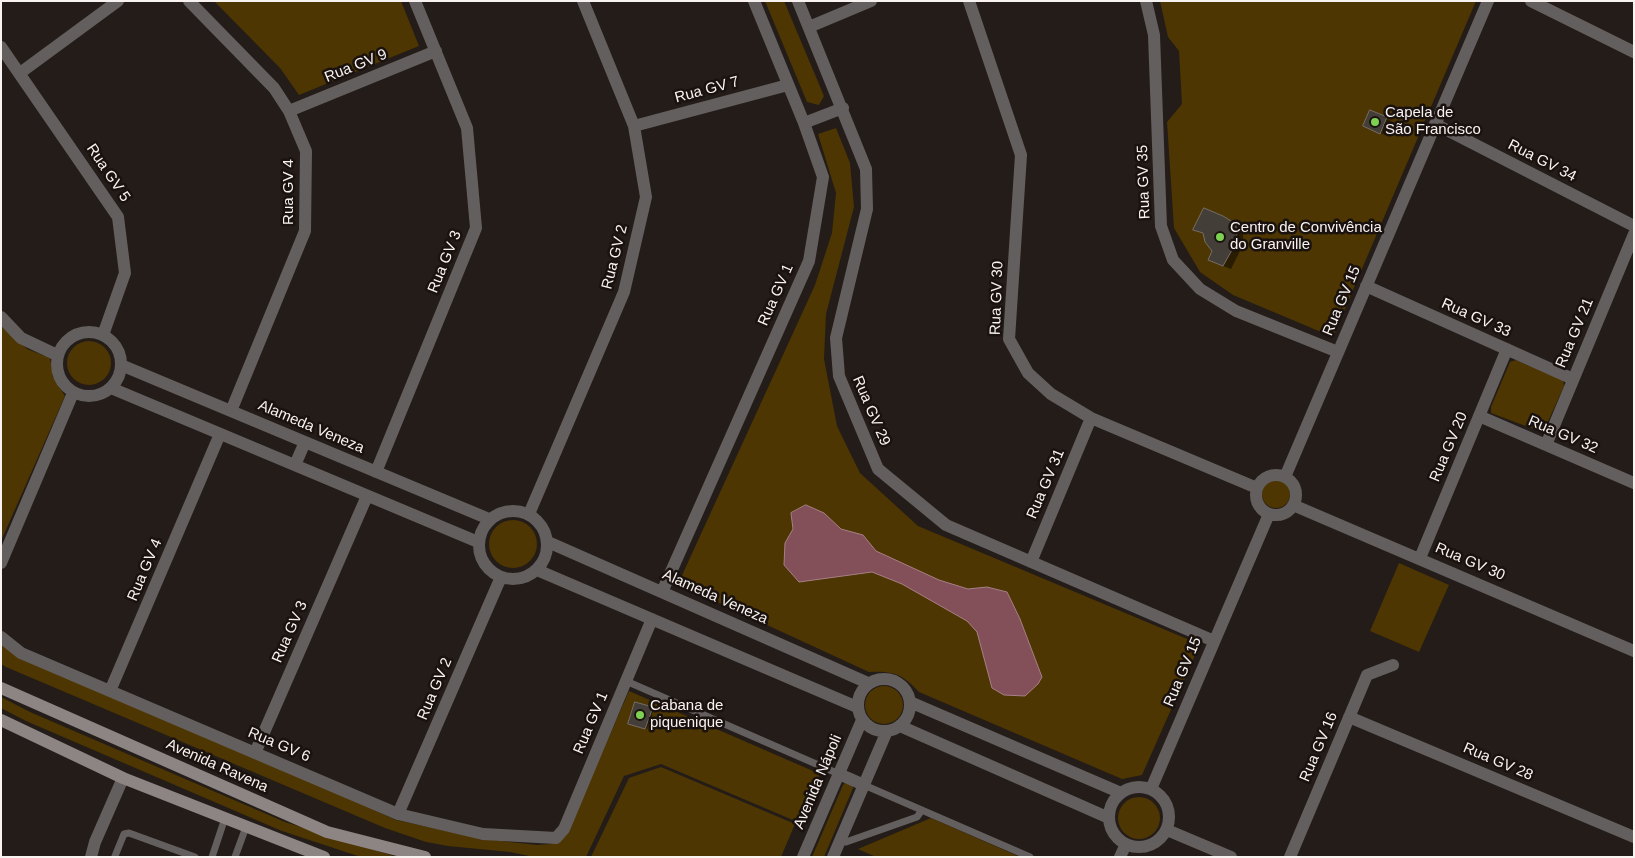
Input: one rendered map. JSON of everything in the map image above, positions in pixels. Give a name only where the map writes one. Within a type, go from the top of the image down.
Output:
[{"type":"street","points":[[20,73],[118,1]]},
{"type":"street","name":"Rua GV 4","points":[[189,1],[274,88],[289,111],[306,151],[305,231],[231,411]]},
{"type":"street","name":"Rua GV 3","points":[[376,472],[476,228],[467,128],[415,1]]},
{"type":"street","name":"Rua GV 2","points":[[528,514],[624,292],[646,197],[634,126],[583,1]]},
{"type":"street","name":"Rua GV 1","points":[[662,592],[809,261],[823,177],[804,123],[754,1]]},
{"type":"street","name":"Rua GV 29","points":[[798,1],[843,108],[866,169],[867,208],[836,338],[839,376],[878,469],[946,525],[1214,641]]},
{"type":"street","points":[[809,27],[871,1]]},
{"type":"street","name":"Rua GV 30","points":[[969,1],[1021,154],[1010,339],[1028,373],[1051,394],[1091,418],[1257,488]]},
{"type":"street","name":"Rua GV 35","points":[[1146,1],[1154,35],[1161,226],[1173,260],[1200,289],[1236,311],[1338,352]]},
{"type":"street","name":"Rua GV 15","points":[[1285,477],[1488,1]]},
{"type":"street","points":[[1532,1],[1634,52]]},
{"type":"street","name":"Rua GV 5","points":[[1,47],[118,217],[125,273],[103,335]]},
{"type":"street","name":"Rua GV 9","points":[[289,111],[436,51]]},
{"type":"street","name":"Rua GV 7","points":[[634,126],[788,85]]},
{"type":"street","points":[[804,123],[843,108]]},
{"type":"street","name":"Rua GV 34","points":[[1435,124],[1634,226]]},
{"type":"street","name":"Rua GV 21","points":[[1546,445],[1634,234]]},
{"type":"street","name":"Rua GV 33","points":[[1366,286],[1573,379]]},
{"type":"street","points":[[1,317],[21,338],[57,355]]},
{"type":"street","points":[[94,332],[103,335],[116,347],[121,365],[120,373],[111,388],[93,396],[74,392],[65,386],[59,377],[56,366],[57,355],[61,346],[75,334],[94,332]]},
{"type":"street","name":"Rua GV 20","points":[[1420,558],[1507,349]]},
{"type":"street","name":"Alameda Veneza","points":[[121,365],[489,520]]},
{"type":"street","points":[[111,388],[478,542]]},
{"type":"street","points":[[1,563],[74,392]]},
{"type":"street","name":"Rua GV 32","points":[[1480,416],[1634,483]]},
{"type":"street","name":"Rua GV 31","points":[[1031,562],[1091,418]]},
{"type":"street","name":"Rua GV 4","points":[[110,691],[220,434]]},
{"type":"street","points":[[295,465],[304,442]]},
{"type":"street","points":[[1268,476],[1285,477],[1295,489],[1293,505],[1280,515],[1269,514],[1263,511],[1256,500],[1257,488],[1268,476]]},
{"type":"street","name":"Rua GV 3","points":[[255,753],[367,496]]},
{"type":"street","name":"Rua GV 30","points":[[1293,505],[1634,650]]},
{"type":"street","points":[[508,510],[528,514],[542,525],[548,542],[547,552],[537,570],[520,578],[501,577],[484,564],[478,542],[484,526],[489,520],[508,510]]},
{"type":"street","name":"Rua GV 15","points":[[1150,789],[1269,514]]},
{"type":"street","name":"Alameda Veneza","points":[[548,542],[868,683]]},
{"type":"street","points":[[537,570],[857,707]]},
{"type":"street","name":"Rua GV 2","points":[[398,814],[501,577]]},
{"type":"street","name":"Rua GV 1","points":[[556,838],[564,829],[652,619]]},
{"type":"street","name":"Rua GV 6","points":[[2,638],[21,653],[398,814],[484,834],[556,838]]},
{"type":"street","name":"Rua GV 16","points":[[1290,857],[1367,675],[1393,665]]},
{"type":"street","points":[[883,678],[898,682],[904,688],[910,702],[906,719],[900,726],[887,731],[873,729],[862,720],[857,707],[858,698],[868,683],[883,678]]},
{"type":"street","name":"Avenida Ravena","points":[[1,688],[327,832],[424,857]]},
{"type":"street","points":[[910,702],[1121,793]]},
{"type":"street","name":"Rua GV 28","points":[[1349,717],[1634,837]]},
{"type":"street","points":[[1,720],[123,778],[324,857]]},
{"type":"street","name":"Avenida Nápoli","points":[[803,857],[862,720]]},
{"type":"street","points":[[900,726],[1109,818]]},
{"type":"street","points":[[832,857],[887,731]]},
{"type":"street","points":[[839,774],[864,784]]},
{"type":"street","points":[[91,857],[94,842],[123,778]]},
{"type":"street","points":[[1130,788],[1150,789],[1166,801],[1169,810],[1167,830],[1154,844],[1135,848],[1126,844],[1114,833],[1109,818],[1114,800],[1121,793],[1130,788]]},
{"type":"street","points":[[1167,830],[1231,857]]},
{"type":"street","points":[[1120,857],[1126,844]]},
{"type":"lane","points":[[626,681],[839,774]]},
{"type":"lane","points":[[864,784],[1030,857]]},
{"type":"lane","points":[[839,841],[846,842],[917,817],[922,810]]},
{"type":"lane","points":[[212,857],[225,818]]},
{"type":"lane","points":[[235,857],[246,827]]},
{"type":"lane","points":[[116,856],[124,834],[129,833],[194,857]]},
{"type":"shaded area","points":[[214,1],[401,1],[419,46],[299,95],[280,68]]},
{"type":"shaded area","points":[[765,1],[784,1],[824,96],[819,105],[807,102]]},
{"type":"shaded area","points":[[1160,1],[1476,1],[1333,337],[1233,295],[1200,272],[1174,228],[1167,122],[1182,104],[1179,51],[1168,37]]},
{"type":"shaded area","points":[[836,128],[850,163],[854,207],[826,314],[824,359],[837,426],[860,473],[918,526],[1192,641],[1196,653],[1142,775],[1122,779],[919,692],[902,677],[885,672],[869,672],[678,584],[815,285],[832,233],[836,193],[818,134]]},
{"type":"shaded area","points":[[1,326],[27,349],[50,358],[53,377],[65,396],[1,541]]},
{"type":"shaded area","points":[[89,341],[101,345],[107,351],[111,363],[107,375],[101,381],[89,385],[77,381],[71,375],[67,363],[71,351],[77,345]]},
{"type":"shaded area","points":[[1516,360],[1563,380],[1564,386],[1546,426],[1539,431],[1491,413],[1491,407],[1510,362]]},
{"type":"shaded area","points":[[1276,480],[1286,484],[1290,494],[1286,504],[1276,508],[1266,504],[1262,494],[1266,484]]},
{"type":"shaded area","points":[[806,505],[824,513],[841,529],[863,535],[876,551],[939,580],[968,589],[987,587],[1007,592],[1020,619],[1042,677],[1038,684],[1025,696],[1004,695],[992,688],[977,632],[967,621],[902,584],[872,572],[799,582],[784,565],[785,543],[793,529],[791,513]]},
{"type":"shaded area","points":[[508,520],[518,520],[527,524],[533,530],[536,535],[536,553],[527,564],[518,568],[508,568],[499,564],[493,558],[489,549],[489,539],[493,530],[499,524]]},
{"type":"shaded area","points":[[1399,563],[1449,585],[1419,652],[1370,631]]},
{"type":"shaded area","points":[[1,643],[396,820],[483,839],[537,845],[551,844],[566,836],[629,691],[820,774],[800,823],[661,764],[624,776],[586,857],[534,857],[510,852],[448,846],[426,842],[385,828],[6,667],[1,664]]},
{"type":"shaded area","points":[[884,686],[891,687],[897,692],[902,698],[902,712],[897,718],[891,723],[884,724],[877,723],[871,718],[866,712],[865,705],[866,698],[871,692],[877,687]]},
{"type":"shaded area","points":[[1,697],[30,712],[285,822],[397,857],[361,857],[282,831],[26,721],[1,708]]},
{"type":"shaded area","points":[[661,767],[795,824],[781,857],[591,857],[629,778]]},
{"type":"shaded area","points":[[846,782],[852,785],[853,788],[824,857],[812,857],[843,785]]},
{"type":"shaded area","points":[[1135,797],[1143,797],[1154,803],[1160,818],[1154,833],[1143,839],[1135,839],[1124,833],[1118,822],[1118,814],[1124,803]]},
{"type":"shaded area","points":[[931,818],[1020,857],[876,857],[858,849]]},
{"type":"building","name":"Capela de São Francisco","points":[[1370,110],[1387,117],[1380,134],[1363,126]]},
{"type":"building","name":"Centro de Convivência do Granville","points":[[1204,208],[1236,224],[1237,241],[1223,266],[1208,260],[1212,251],[1205,242],[1203,233],[1193,230]]},
{"type":"building","name":"Cabana de piquenique","points":[[635,702],[653,707],[645,729],[628,724]]},
{"type":"place","name":"Capela de São Francisco","points":[[1375,122]]},
{"type":"place","name":"Centro de Convivência do Granville","points":[[1220,237]]},
{"type":"place","name":"Cabana de piquenique","points":[[640,715]]}]
